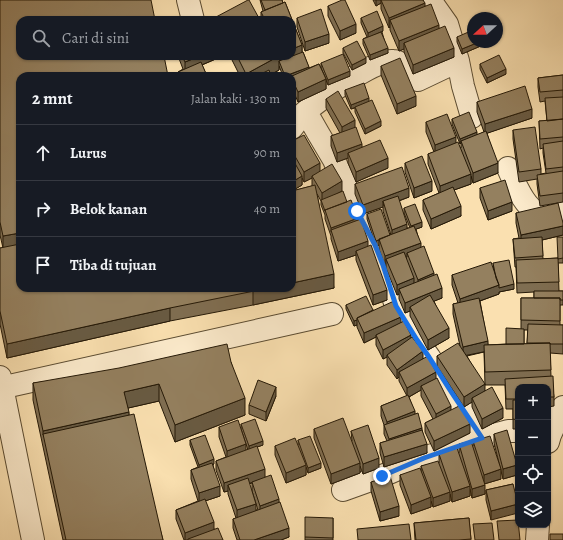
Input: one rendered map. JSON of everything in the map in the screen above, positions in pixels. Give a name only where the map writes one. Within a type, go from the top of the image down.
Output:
[{"type":"street","points":[[188,0],[192,16]]},
{"type":"street","points":[[430,0],[447,24],[472,117]]},
{"type":"street","points":[[296,123],[303,114],[326,96],[376,64],[386,61],[394,61],[404,66],[407,72],[414,79],[418,80],[458,61]]},
{"type":"street","points":[[306,112],[334,160],[357,211],[375,245],[396,306],[482,438]]},
{"type":"street","points":[[508,168],[522,197],[534,211],[541,213],[563,211]]},
{"type":"street","points":[[33,540],[1,384],[332,314]]},
{"type":"street","points":[[551,434],[563,407]]},
{"type":"street","points":[[343,490],[382,476],[424,458],[482,438],[508,431],[515,432]]},
{"type":"street","points":[[537,540],[538,528]]},
{"type":"building","points":[[0,0],[151,0],[154,16],[16,16],[16,60],[165,60],[167,72],[16,72],[16,234],[3,236],[0,222]]},
{"type":"building","points":[[249,0],[258,16],[218,16]]},
{"type":"building","points":[[261,0],[282,0],[283,3],[265,10]]},
{"type":"building","points":[[345,0],[356,24],[340,31],[328,6]]},
{"type":"building","points":[[381,0],[423,0],[425,3],[389,18]]},
{"type":"building","points":[[285,2],[291,16],[263,16],[261,12]]},
{"type":"building","points":[[431,4],[439,25],[399,41],[390,20]]},
{"type":"building","points":[[321,9],[329,34],[305,42],[297,18]]},
{"type":"building","points":[[377,11],[383,26],[368,33],[361,18]]},
{"type":"building","points":[[445,26],[454,48],[413,65],[404,43]]},
{"type":"building","points":[[296,30],[302,45],[296,47]]},
{"type":"building","points":[[381,32],[388,48],[370,55],[363,39]]},
{"type":"building","points":[[467,33],[467,47],[462,49],[457,37]]},
{"type":"building","points":[[357,41],[366,58],[352,65],[343,48]]},
{"type":"building","points":[[303,52],[309,67],[296,72],[283,72],[279,61],[296,60],[296,55]]},
{"type":"building","points":[[343,54],[350,71],[328,80],[321,63]]},
{"type":"building","points":[[499,55],[506,69],[487,78],[480,64]]},
{"type":"building","points":[[400,58],[416,96],[397,104],[381,66]]},
{"type":"building","points":[[239,60],[272,60],[250,72],[245,72]]},
{"type":"building","points":[[201,62],[205,72],[178,72]]},
{"type":"building","points":[[319,64],[326,79],[298,92],[296,88],[296,74]]},
{"type":"building","points":[[563,75],[563,90],[540,92],[538,78]]},
{"type":"building","points":[[364,83],[369,98],[351,105],[345,90]]},
{"type":"building","points":[[525,86],[532,109],[485,124],[477,102]]},
{"type":"building","points":[[338,91],[355,120],[342,127],[326,99]]},
{"type":"building","points":[[563,97],[563,119],[547,121],[545,98]]},
{"type":"building","points":[[372,100],[381,121],[365,129],[355,107]]},
{"type":"building","points":[[469,112],[477,132],[460,139],[452,119]]},
{"type":"building","points":[[447,114],[456,137],[435,145],[426,122]]},
{"type":"building","points":[[563,119],[563,137],[540,139],[539,121]]},
{"type":"building","points":[[356,127],[362,144],[337,153],[331,136]]},
{"type":"building","points":[[535,127],[541,169],[519,172],[513,130]]},
{"type":"building","points":[[486,131],[498,163],[473,173],[461,141]]},
{"type":"building","points":[[304,135],[320,163],[304,172],[296,158],[296,139]]},
{"type":"building","points":[[380,140],[388,158],[356,172],[348,153]]},
{"type":"building","points":[[563,141],[563,167],[546,169],[543,144]]},
{"type":"building","points":[[458,142],[471,174],[440,186],[428,154]]},
{"type":"building","points":[[422,156],[432,181],[414,188],[405,163]]},
{"type":"building","points":[[332,164],[342,181],[322,193],[312,176]]},
{"type":"building","points":[[296,165],[302,176],[296,180]]},
{"type":"building","points":[[402,167],[409,188],[363,205],[355,184]]},
{"type":"building","points":[[563,171],[563,193],[540,196],[537,175]]},
{"type":"building","points":[[505,180],[512,202],[488,211],[480,188]]},
{"type":"building","points":[[315,185],[334,274],[296,282],[296,190]]},
{"type":"building","points":[[453,187],[461,206],[431,219],[423,200]]},
{"type":"building","points":[[343,191],[347,202],[325,211],[321,200]]},
{"type":"building","points":[[398,196],[407,224],[392,230],[383,201]]},
{"type":"building","points":[[351,200],[358,218],[331,228],[325,210]]},
{"type":"building","points":[[558,203],[563,226],[521,235],[516,213]]},
{"type":"building","points":[[415,204],[422,222],[411,226],[404,208]]},
{"type":"building","points":[[381,209],[390,235],[376,241],[367,214]]},
{"type":"building","points":[[361,219],[368,241],[338,252],[331,230]]},
{"type":"building","points":[[414,226],[421,243],[385,256],[379,239]]},
{"type":"building","points":[[542,237],[543,256],[515,258],[513,239]]},
{"type":"building","points":[[557,237],[563,237],[563,258],[558,259]]},
{"type":"building","points":[[16,245],[16,292],[249,292],[7,344],[0,311],[0,248]]},
{"type":"building","points":[[371,245],[387,290],[373,295],[356,251]]},
{"type":"building","points":[[424,246],[434,273],[418,280],[407,253]]},
{"type":"building","points":[[404,252],[414,278],[397,285],[386,259]]},
{"type":"building","points":[[558,258],[559,282],[517,283],[516,260]]},
{"type":"building","points":[[509,260],[514,284],[499,288],[493,263]]},
{"type":"building","points":[[491,262],[499,285],[460,299],[452,275]]},
{"type":"building","points":[[437,274],[442,288],[405,303],[399,289]]},
{"type":"building","points":[[534,291],[563,291],[563,300],[560,300],[560,298],[534,298]]},
{"type":"building","points":[[430,295],[449,328],[428,340],[410,307]]},
{"type":"building","points":[[366,296],[373,310],[354,321],[346,305]]},
{"type":"building","points":[[479,298],[488,341],[463,347],[453,304]]},
{"type":"building","points":[[521,298],[560,298],[560,321],[521,320]]},
{"type":"building","points":[[394,301],[401,317],[364,333],[357,318]]},
{"type":"building","points":[[404,321],[411,335],[383,350],[376,335]]},
{"type":"building","points":[[528,324],[563,325],[563,344],[527,343]]},
{"type":"building","points":[[506,328],[524,329],[524,344],[506,344]]},
{"type":"building","points":[[412,337],[423,351],[397,370],[387,355]]},
{"type":"building","points":[[458,343],[485,384],[464,397],[437,356]]},
{"type":"building","points":[[550,343],[551,370],[485,372],[484,345]]},
{"type":"building","points":[[227,344],[231,362],[245,398],[175,425],[159,384],[124,392],[129,412],[43,431],[33,383],[119,368]]},
{"type":"building","points":[[428,356],[436,372],[407,388],[399,372]]},
{"type":"building","points":[[553,376],[554,397],[551,397],[551,384],[515,384],[515,399],[506,399],[505,379]]},
{"type":"building","points":[[437,378],[451,406],[436,414],[421,386]]},
{"type":"building","points":[[258,380],[276,387],[266,412],[249,405]]},
{"type":"building","points":[[492,387],[503,408],[482,419],[472,398]]},
{"type":"building","points":[[408,395],[415,411],[387,422],[381,406]]},
{"type":"building","points":[[513,400],[515,400],[515,419],[513,419]]},
{"type":"building","points":[[461,405],[470,424],[434,441],[425,423]]},
{"type":"building","points":[[418,413],[422,428],[389,439],[384,425]]},
{"type":"building","points":[[134,414],[163,540],[66,540],[43,434]]},
{"type":"building","points":[[343,418],[360,463],[331,474],[314,429]]},
{"type":"building","points":[[255,419],[263,441],[249,446],[241,424]]},
{"type":"building","points":[[238,420],[246,444],[227,451],[219,427]]},
{"type":"building","points":[[368,425],[379,458],[363,464],[351,431]]},
{"type":"building","points":[[422,430],[427,444],[384,457],[380,443]]},
{"type":"building","points":[[507,430],[515,458],[515,466],[503,469],[494,434]]},
{"type":"building","points":[[205,435],[214,459],[199,465],[190,440]]},
{"type":"building","points":[[310,436],[321,463],[308,468],[298,440]]},
{"type":"building","points":[[490,436],[501,469],[484,475],[473,441]]},
{"type":"building","points":[[295,438],[306,465],[286,473],[275,446]]},
{"type":"building","points":[[471,441],[485,485],[472,489],[459,444]]},
{"type":"building","points":[[257,446],[265,469],[224,483],[216,461]]},
{"type":"building","points":[[457,448],[470,486],[452,492],[439,454]]},
{"type":"building","points":[[438,461],[450,492],[433,498],[421,466]]},
{"type":"building","points":[[212,463],[220,486],[199,493],[191,470]]},
{"type":"building","points":[[420,468],[431,497],[411,505],[400,475]]},
{"type":"building","points":[[271,475],[279,499],[260,506],[252,482]]},
{"type":"building","points":[[390,476],[399,506],[380,512],[371,482]]},
{"type":"building","points":[[248,478],[256,504],[237,510],[228,485]]},
{"type":"building","points":[[513,484],[515,492],[515,505],[491,511],[486,490]]},
{"type":"building","points":[[205,499],[214,522],[185,533],[176,510]]},
{"type":"building","points":[[280,502],[289,528],[254,540],[240,540],[233,519]]},
{"type":"building","points":[[305,517],[333,518],[333,538],[305,537]]},
{"type":"building","points":[[469,518],[471,539],[416,540],[414,523]]},
{"type":"building","points":[[515,520],[515,528],[519,528],[520,540],[499,540],[497,521]]},
{"type":"building","points":[[492,523],[494,540],[475,540],[473,524]]},
{"type":"building","points":[[409,524],[411,540],[358,540],[357,529]]},
{"type":"building","points":[[218,528],[223,540],[188,540],[188,539]]},
{"type":"building","points":[[550,534],[563,534],[563,540],[550,540]]},
{"type":"route","points":[[357,211],[375,245],[396,306],[482,438],[424,458],[382,476]]}]
